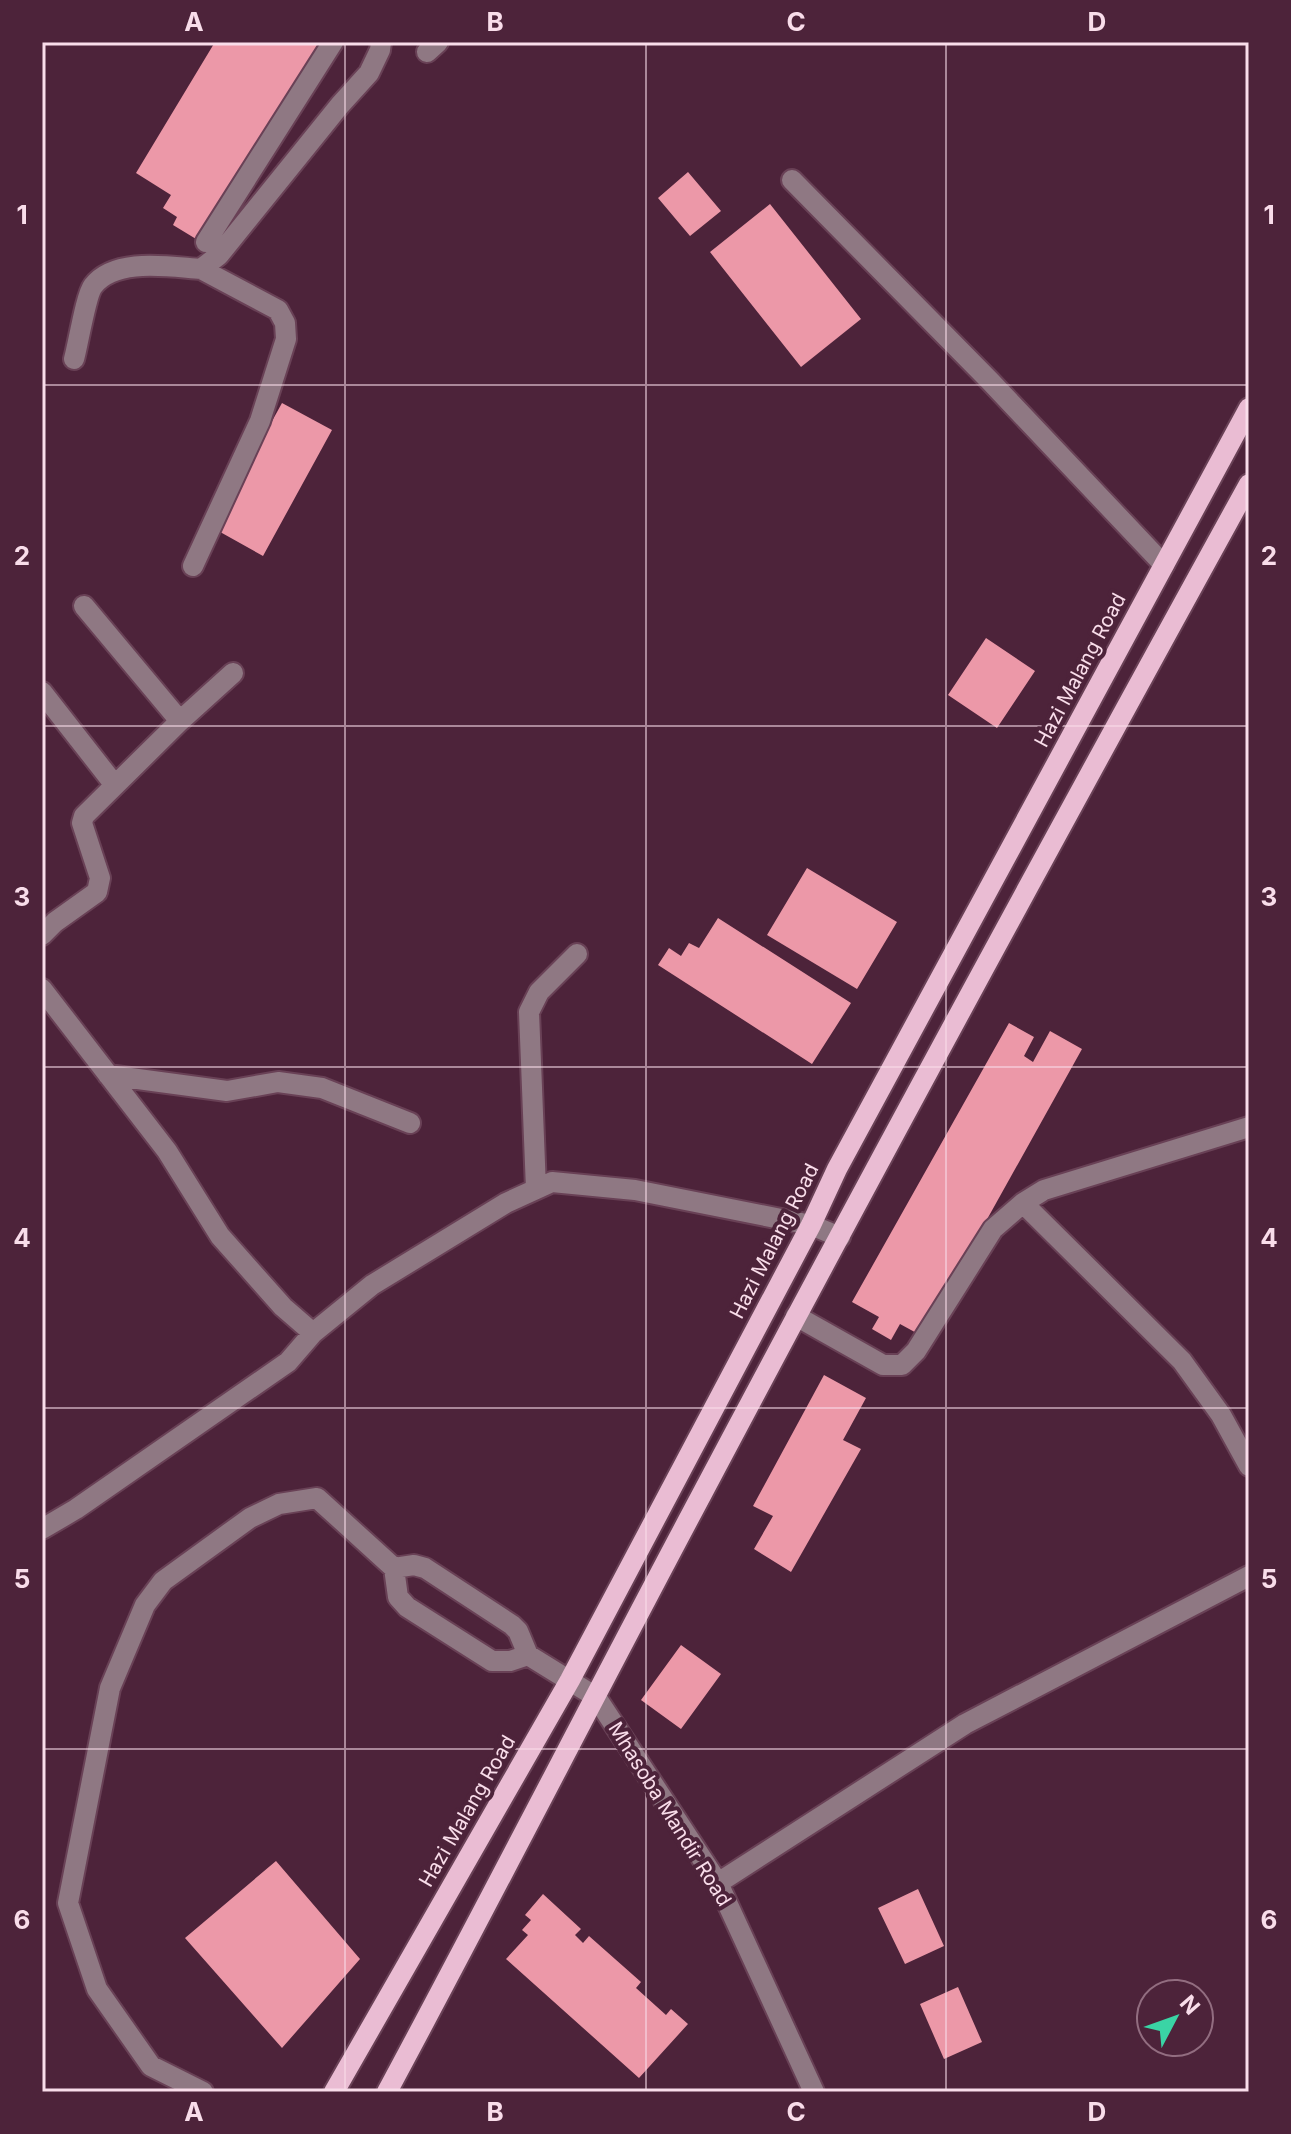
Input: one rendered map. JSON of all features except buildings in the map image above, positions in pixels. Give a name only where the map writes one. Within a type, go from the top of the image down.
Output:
[{"type":"main road","name":"Hazi Malang Road","points":[[334,2092],[570,1680],[811,1225],[837,1169],[1249,408]]},
{"type":"main road","points":[[387,2092],[796,1316],[1249,484]]},
{"type":"street","points":[[206,242],[333,42]]},
{"type":"street","points":[[201,269],[219,255],[369,73],[381,42]]},
{"type":"street","points":[[792,180],[1164,565]]},
{"type":"street","points":[[74,359],[92,287],[112,272],[160,264],[201,269],[278,310],[285,323],[286,339],[260,421],[193,566]]},
{"type":"street","points":[[84,606],[180,721]]},
{"type":"street","points":[[42,935],[97,892],[100,878],[82,823],[84,816],[233,673]]},
{"type":"street","points":[[42,692],[114,784]]},
{"type":"street","points":[[536,1189],[529,1012],[539,992],[577,954]]},
{"type":"street","points":[[42,989],[167,1151],[220,1236],[283,1307],[313,1333]]},
{"type":"street","points":[[108,1075],[227,1091],[278,1082],[322,1088],[410,1123]]},
{"type":"street","points":[[796,1316],[883,1365],[902,1365],[916,1351],[993,1229],[1023,1203],[1044,1190],[1249,1127]]},
{"type":"street","points":[[42,1529],[76,1509],[288,1362],[313,1333],[372,1285],[506,1203],[552,1182],[635,1190],[811,1225],[840,1237]]},
{"type":"street","points":[[1023,1203],[1182,1361],[1221,1415],[1249,1466]]},
{"type":"street","points":[[203,2092],[151,2066],[97,1989],[68,1903],[110,1688],[145,1605],[163,1581],[250,1518],[279,1504],[317,1498],[394,1568],[398,1597],[407,1607],[492,1661],[510,1661],[528,1655],[518,1631],[512,1625],[437,1576],[414,1565],[394,1568]]},
{"type":"street","points":[[718,1883],[965,1724],[1249,1576]]},
{"type":"street","name":"Mhasoba Mandir Road","points":[[528,1655],[596,1697],[718,1883],[814,2092]]}]
